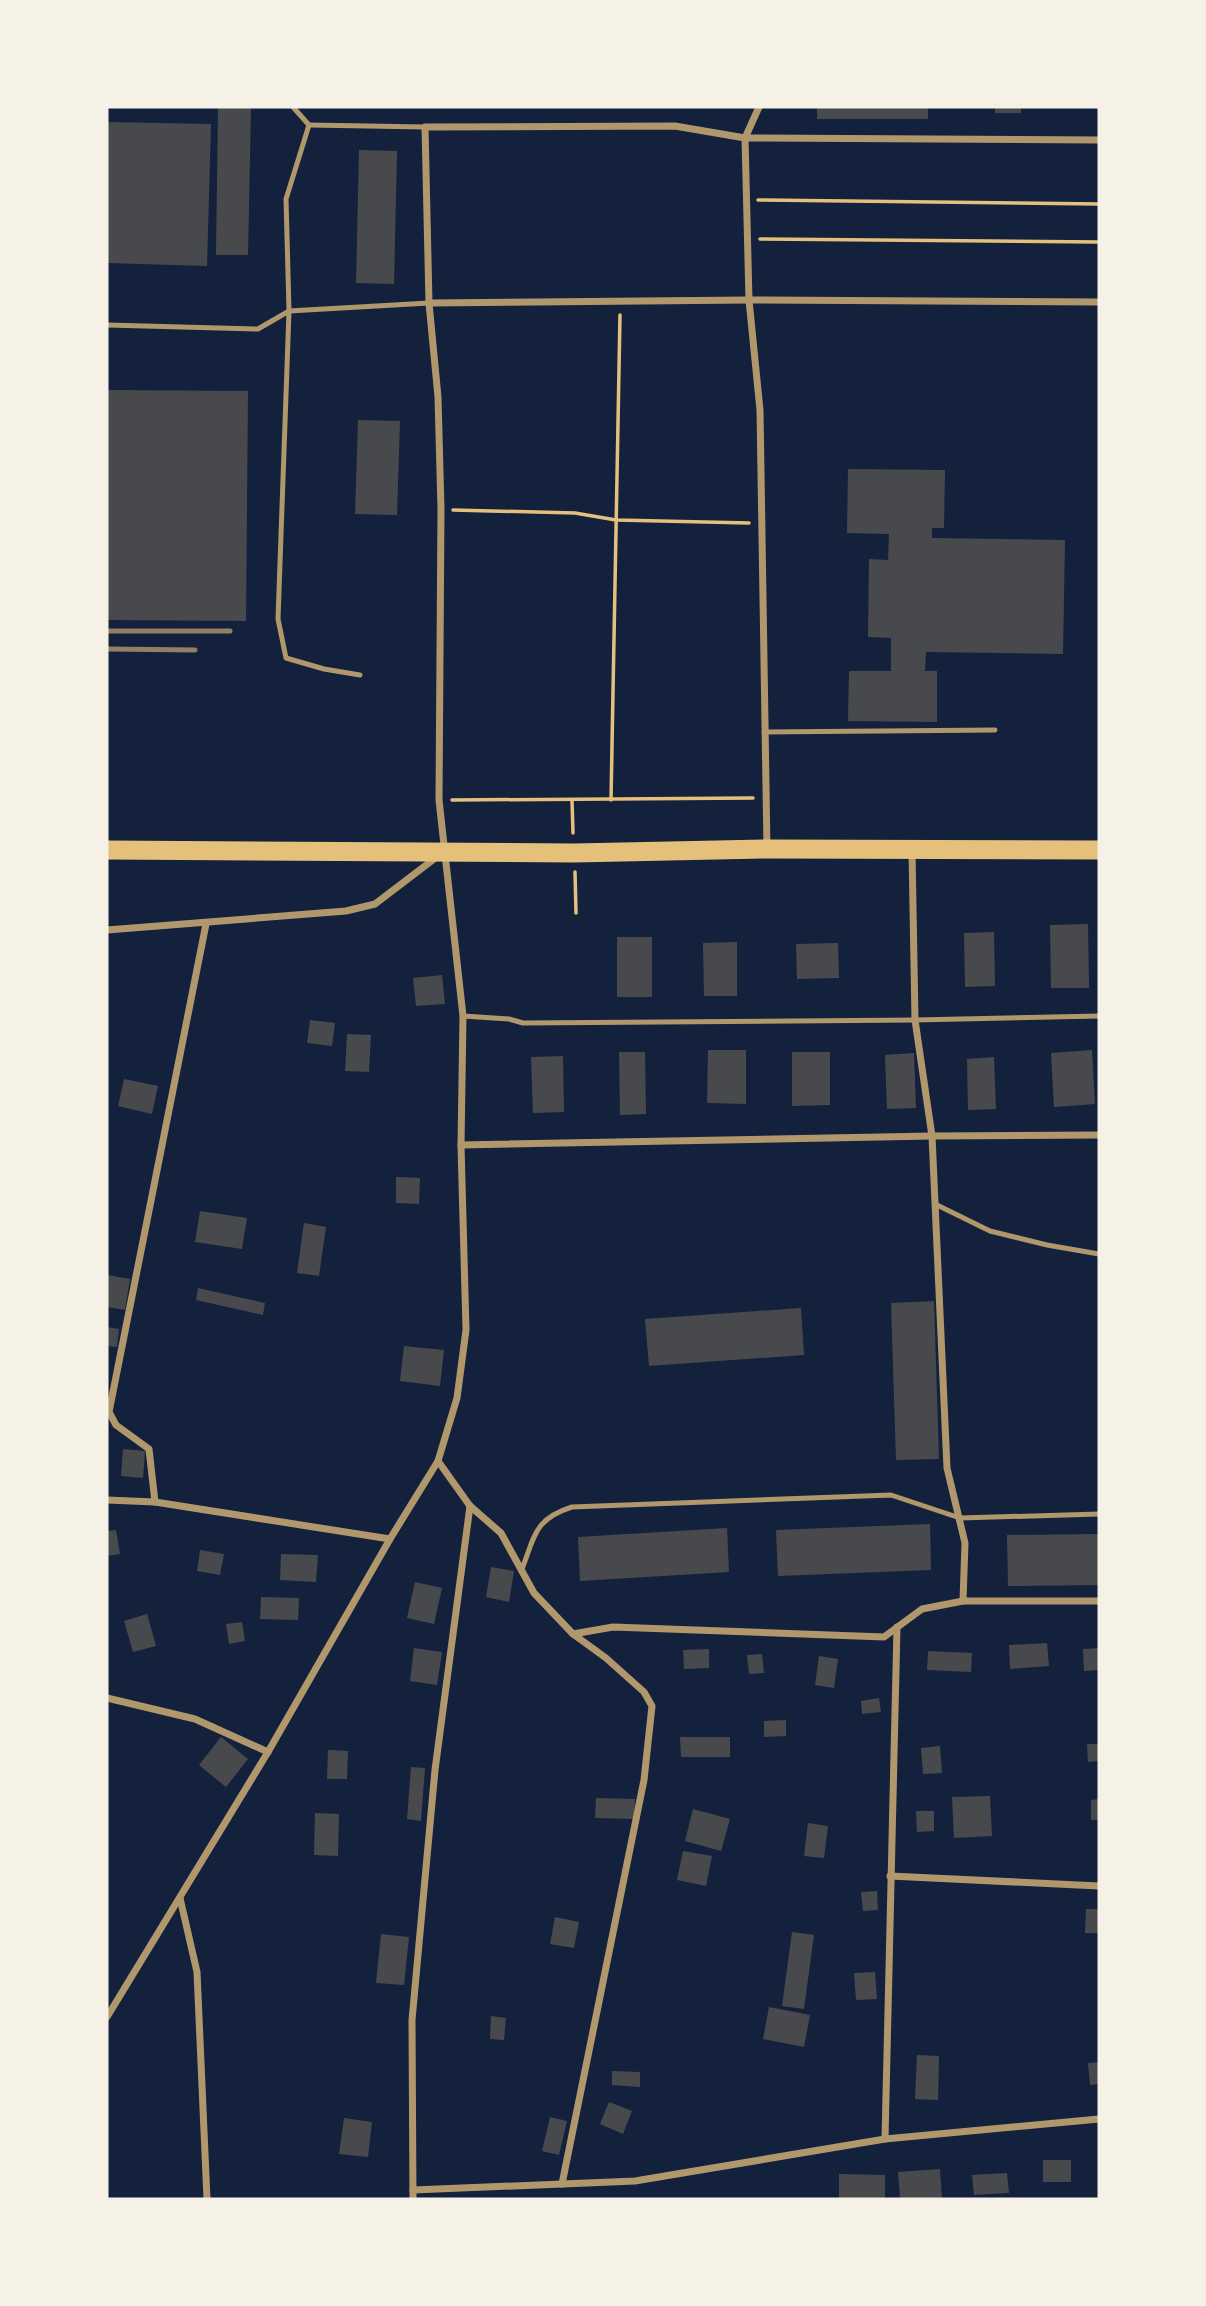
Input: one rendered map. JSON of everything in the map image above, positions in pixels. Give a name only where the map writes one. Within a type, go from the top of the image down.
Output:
[{"type":"highway","points":[[107,850],[574,853],[767,849],[1099,850]]},
{"type":"street","points":[[759,107],[745,138],[749,300],[760,410],[767,849]]},
{"type":"street","points":[[107,2017],[268,1752],[390,1539],[438,1461],[457,1398],[466,1330],[461,1145],[463,1016],[439,800],[439,397],[429,303],[425,127],[675,126],[745,138],[1099,140]]},
{"type":"street","points":[[429,303],[749,300],[1099,302]]},
{"type":"street","points":[[912,850],[915,1020],[932,1136],[947,1468],[965,1543],[963,1601]]},
{"type":"street","points":[[107,930],[346,911],[375,904],[444,852]]},
{"type":"street","points":[[155,1502],[149,1448],[116,1425],[109,1412],[206,924]]},
{"type":"street","points":[[461,1145],[1099,1135]]},
{"type":"street","points":[[438,1461],[470,1506],[501,1533],[534,1593],[573,1634],[606,1658],[644,1692],[652,1706],[644,1780],[562,2184]]},
{"type":"street","points":[[107,1500],[155,1502],[390,1539]]},
{"type":"street","points":[[413,2199],[412,2020],[435,1769],[470,1506]]},
{"type":"street","points":[[573,1634],[613,1627],[884,1637],[922,1609],[963,1601],[1099,1601]]},
{"type":"street","points":[[885,2139],[897,1627]]},
{"type":"street","points":[[107,1698],[195,1719],[268,1752]]},
{"type":"street","points":[[890,1876],[1099,1886]]},
{"type":"street","points":[[180,1898],[197,1972],[207,2199]]},
{"type":"street","points":[[413,2190],[635,2181],[885,2139],[1099,2119]]},
{"type":"lane","points":[[293,107],[309,125],[425,127]]},
{"type":"lane","points":[[309,125],[286,200],[289,311],[278,619],[286,657],[324,669],[360,675]]},
{"type":"lane","points":[[107,325],[258,329],[289,311],[429,303]]},
{"type":"lane","points":[[764,732],[995,730]]},
{"type":"lane","points":[[463,1016],[523,1023],[1099,1016]]},
{"type":"lane","points":[[935,1204],[990,1231],[1099,1254]]},
{"type":"lane","points":[[522,1569],[538,1527],[552,1513],[572,1507],[891,1495],[960,1518],[1099,1514]]},
{"type":"path","points":[[747,200],[1099,204]]},
{"type":"path","points":[[748,239],[1099,242]]},
{"type":"path","points":[[611,800],[620,302]]},
{"type":"path","points":[[441,509],[575,513],[616,520],[761,523]]},
{"type":"path","points":[[439,800],[765,797]]},
{"type":"building","points":[[218,107],[251,107],[248,255],[216,255]]},
{"type":"building","points":[[817,107],[928,107],[928,119],[817,119]]},
{"type":"building","points":[[995,107],[1021,107],[1021,113],[995,113]]},
{"type":"building","points":[[107,122],[211,124],[207,266],[107,263]]},
{"type":"building","points":[[359,150],[397,151],[394,284],[356,283]]},
{"type":"building","points":[[107,390],[248,391],[246,621],[107,620]]},
{"type":"building","points":[[358,420],[400,421],[397,515],[355,514]]},
{"type":"building","points":[[848,469],[945,470],[944,528],[932,528],[932,538],[1065,540],[1063,654],[926,652],[925,671],[937,671],[937,722],[848,721],[849,671],[891,671],[891,638],[868,637],[869,559],[888,560],[889,534],[847,533]]},
{"type":"building","points":[[1088,924],[1089,988],[1051,988],[1050,925]]},
{"type":"building","points":[[994,932],[995,986],[965,987],[964,933]]},
{"type":"building","points":[[617,937],[652,937],[652,997],[617,997]]},
{"type":"building","points":[[737,942],[737,996],[704,996],[703,943]]},
{"type":"building","points":[[838,943],[839,978],[797,979],[796,944]]},
{"type":"building","points":[[442,975],[445,1004],[416,1006],[413,978]]},
{"type":"building","points":[[310,1020],[335,1023],[332,1046],[307,1043]]},
{"type":"building","points":[[347,1034],[371,1035],[369,1072],[345,1071]]},
{"type":"building","points":[[708,1050],[746,1050],[746,1104],[707,1103]]},
{"type":"building","points":[[1092,1050],[1095,1104],[1054,1107],[1051,1053]]},
{"type":"building","points":[[619,1052],[645,1052],[646,1114],[620,1115]]},
{"type":"building","points":[[792,1052],[830,1052],[830,1105],[792,1106]]},
{"type":"building","points":[[914,1053],[916,1108],[887,1109],[885,1055]]},
{"type":"building","points":[[563,1056],[564,1112],[533,1113],[531,1057]]},
{"type":"building","points":[[994,1057],[996,1109],[968,1110],[967,1059]]},
{"type":"building","points":[[124,1079],[158,1086],[152,1114],[118,1106]]},
{"type":"building","points":[[396,1177],[420,1178],[419,1204],[396,1203]]},
{"type":"building","points":[[200,1211],[247,1218],[242,1249],[195,1242]]},
{"type":"building","points":[[304,1223],[326,1227],[319,1276],[297,1273]]},
{"type":"building","points":[[107,1275],[130,1279],[125,1310],[107,1307]]},
{"type":"building","points":[[198,1288],[265,1303],[263,1315],[196,1300]]},
{"type":"building","points":[[934,1301],[939,1459],[896,1460],[891,1303]]},
{"type":"building","points":[[801,1308],[804,1355],[649,1366],[645,1319]]},
{"type":"building","points":[[107,1327],[119,1329],[117,1347],[107,1346]]},
{"type":"building","points":[[404,1346],[444,1350],[440,1386],[400,1381]]},
{"type":"building","points":[[123,1449],[145,1451],[143,1478],[121,1476]]},
{"type":"building","points":[[930,1524],[931,1570],[778,1576],[776,1530]]},
{"type":"building","points":[[727,1528],[729,1572],[580,1581],[578,1537]]},
{"type":"building","points":[[116,1530],[120,1554],[107,1556],[107,1531]]},
{"type":"building","points":[[1099,1534],[1099,1585],[1008,1586],[1007,1535]]},
{"type":"building","points":[[200,1550],[224,1554],[220,1575],[197,1571]]},
{"type":"building","points":[[281,1554],[318,1555],[316,1582],[280,1580]]},
{"type":"building","points":[[491,1567],[514,1571],[509,1602],[486,1597]]},
{"type":"building","points":[[415,1582],[442,1588],[434,1624],[407,1618]]},
{"type":"building","points":[[261,1597],[299,1598],[298,1620],[260,1619]]},
{"type":"building","points":[[147,1614],[156,1646],[133,1652],[124,1621]]},
{"type":"building","points":[[242,1622],[245,1641],[229,1644],[226,1624]]},
{"type":"building","points":[[1047,1643],[1049,1666],[1010,1669],[1009,1645]]},
{"type":"building","points":[[414,1648],[442,1652],[437,1685],[410,1681]]},
{"type":"building","points":[[1099,1648],[1099,1670],[1084,1671],[1083,1649]]},
{"type":"building","points":[[709,1649],[709,1668],[684,1669],[683,1650]]},
{"type":"building","points":[[928,1651],[972,1653],[971,1672],[927,1670]]},
{"type":"building","points":[[762,1654],[764,1673],[749,1674],[747,1655]]},
{"type":"building","points":[[819,1656],[838,1659],[834,1688],[815,1685]]},
{"type":"building","points":[[879,1698],[881,1712],[862,1714],[861,1701]]},
{"type":"building","points":[[786,1720],[786,1736],[764,1737],[764,1721]]},
{"type":"building","points":[[221,1737],[248,1759],[226,1787],[199,1765]]},
{"type":"building","points":[[680,1737],[730,1737],[730,1757],[681,1757]]},
{"type":"building","points":[[1087,1744],[1099,1744],[1099,1761],[1088,1762]]},
{"type":"building","points":[[940,1746],[942,1773],[923,1774],[921,1748]]},
{"type":"building","points":[[328,1750],[348,1751],[347,1779],[327,1779]]},
{"type":"building","points":[[411,1767],[425,1768],[421,1821],[407,1819]]},
{"type":"building","points":[[990,1796],[992,1836],[954,1838],[952,1797]]},
{"type":"building","points":[[596,1798],[635,1799],[634,1819],[595,1818]]},
{"type":"building","points":[[1099,1799],[1099,1820],[1091,1820],[1091,1800]]},
{"type":"building","points":[[693,1809],[730,1819],[721,1851],[685,1841]]},
{"type":"building","points":[[916,1811],[934,1811],[934,1831],[917,1832]]},
{"type":"building","points":[[315,1813],[339,1814],[338,1856],[314,1855]]},
{"type":"building","points":[[808,1823],[828,1826],[824,1858],[804,1856]]},
{"type":"building","points":[[683,1851],[712,1856],[706,1886],[677,1880]]},
{"type":"building","points":[[877,1891],[878,1910],[863,1911],[861,1892]]},
{"type":"building","points":[[1086,1909],[1099,1909],[1099,1933],[1085,1933]]},
{"type":"building","points":[[555,1917],[579,1922],[574,1948],[550,1944]]},
{"type":"building","points":[[792,1932],[814,1935],[804,2009],[782,2006]]},
{"type":"building","points":[[381,1934],[409,1937],[404,1985],[376,1983]]},
{"type":"building","points":[[875,1972],[877,1999],[856,2000],[854,1973]]},
{"type":"building","points":[[769,2007],[810,2015],[804,2047],[763,2039]]},
{"type":"building","points":[[491,2016],[506,2018],[504,2040],[490,2039]]},
{"type":"building","points":[[917,2055],[939,2056],[938,2100],[915,2099]]},
{"type":"building","points":[[1099,2062],[1099,2084],[1090,2085],[1088,2063]]},
{"type":"building","points":[[612,2071],[640,2072],[640,2087],[612,2085]]},
{"type":"building","points":[[609,2102],[632,2111],[623,2134],[600,2124]]},
{"type":"building","points":[[550,2117],[567,2121],[559,2155],[542,2151]]},
{"type":"building","points":[[344,2118],[372,2122],[368,2157],[339,2154]]},
{"type":"building","points":[[1043,2160],[1071,2160],[1071,2182],[1043,2182]]},
{"type":"building","points":[[940,2169],[942,2199],[900,2199],[898,2172]]},
{"type":"building","points":[[1007,2173],[1009,2193],[974,2195],[972,2175]]},
{"type":"building","points":[[839,2174],[885,2175],[885,2199],[839,2199]]},
{"type":"railway","points":[[107,631],[230,631]]},
{"type":"railway","points":[[107,649],[195,650]]}]
